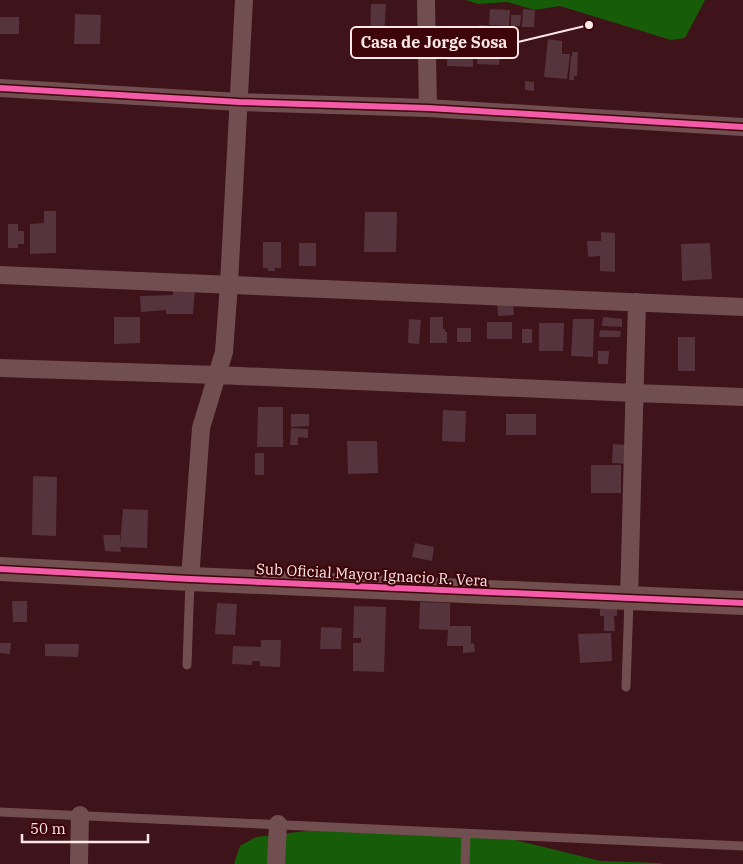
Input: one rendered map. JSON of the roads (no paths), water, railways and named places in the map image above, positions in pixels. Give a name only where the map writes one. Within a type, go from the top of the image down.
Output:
[{"type":"street","points":[[190,579],[201,428],[224,352],[244,0]]},
{"type":"street","points":[[426,0],[428,108]]},
{"type":"street","points":[[0,88],[239,102],[428,108],[743,127]]},
{"type":"street","points":[[0,274],[743,307]]},
{"type":"street","points":[[629,599],[637,302]]},
{"type":"street","points":[[0,368],[743,397]]},
{"type":"street","name":"Sub Oficial Mayor Ignacio R. Vera","points":[[0,569],[743,604]]},
{"type":"street","points":[[79,864],[80,815]]},
{"type":"street","points":[[276,864],[278,824]]},
{"type":"lane","points":[[187,664],[190,579]]},
{"type":"lane","points":[[626,687],[629,599]]},
{"type":"lane","points":[[0,812],[743,846]]},
{"type":"lane","points":[[465,864],[466,833]]},
{"type":"place","name":"Casa de Jorge Sosa","points":[[589,25]]}]
